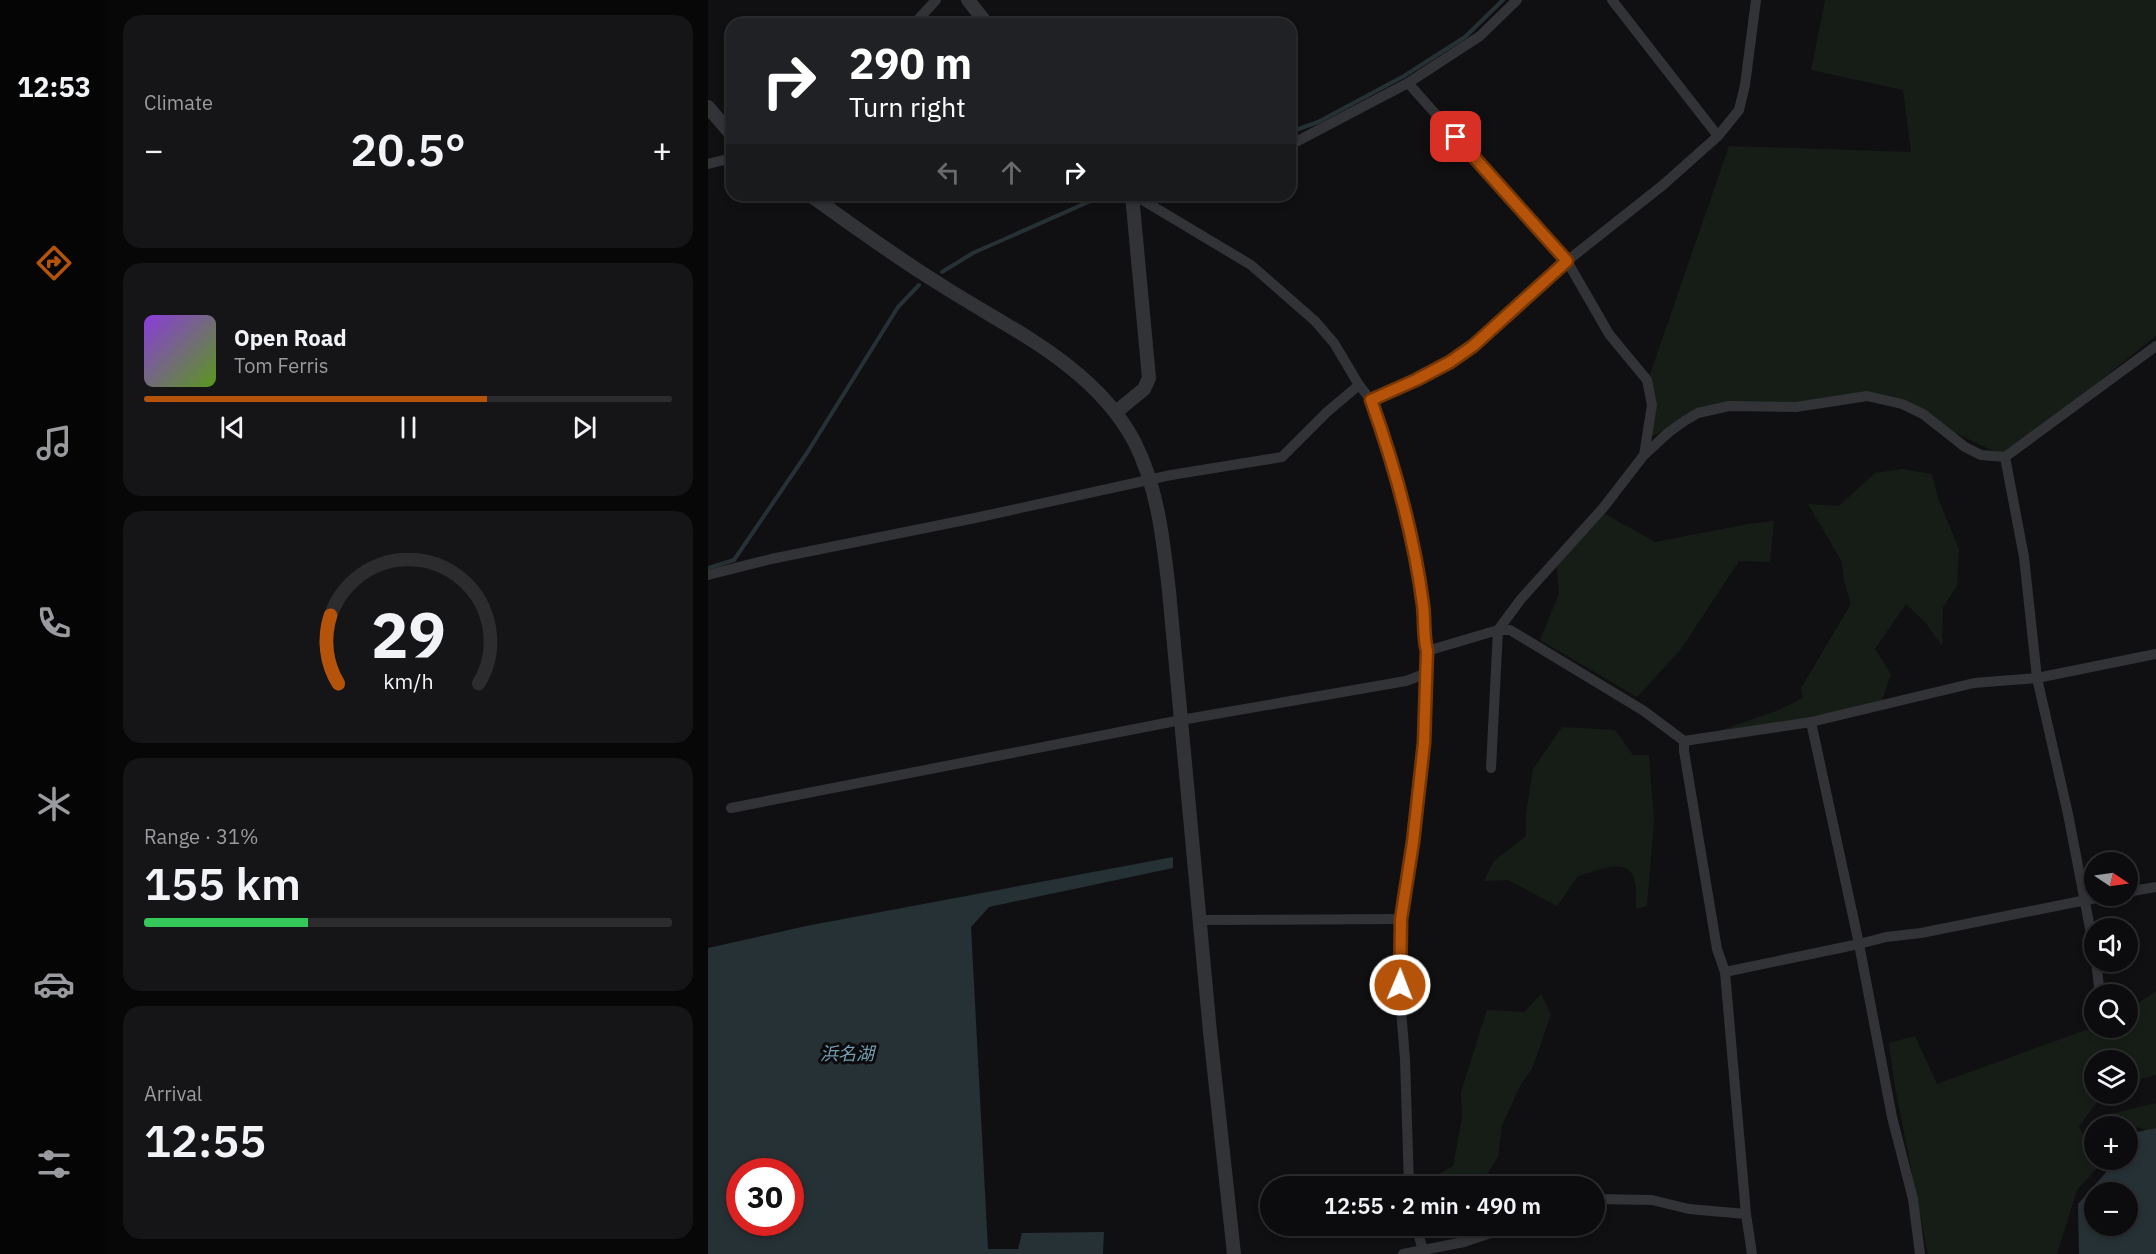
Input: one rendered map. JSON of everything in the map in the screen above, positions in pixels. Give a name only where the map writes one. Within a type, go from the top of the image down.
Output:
[{"type":"street","points":[[920,18],[936,0]]},
{"type":"street","points":[[968,0],[982,18]]},
{"type":"street","points":[[1296,142],[1408,83],[1480,36],[1517,0]]},
{"type":"street","points":[[1612,0],[1718,136]]},
{"type":"street","points":[[1371,400],[1424,375],[1473,346],[1567,261],[1663,185],[1718,136],[1739,110],[1745,85],[1756,0]]},
{"type":"street","points":[[1408,83],[1567,261],[1609,334],[1647,380],[1652,405],[1644,455]]},
{"type":"street","points":[[708,107],[726,128]]},
{"type":"street","points":[[708,164],[726,160]]},
{"type":"street","points":[[819,201],[937,283],[1043,348],[1089,383],[1116,412],[1134,441],[1151,479],[1162,531],[1234,1254]]},
{"type":"street","points":[[1116,412],[1144,389],[1149,378],[1134,201]]},
{"type":"street","points":[[1143,201],[1251,265],[1315,321],[1335,343],[1359,385],[1371,400],[1390,453],[1408,520],[1424,607],[1424,639],[1427,651],[1424,743],[1413,842],[1401,919],[1400,985],[1406,1059],[1409,1176]]},
{"type":"street","points":[[1491,768],[1498,630],[1521,599],[1604,508],[1644,455],[1669,432],[1698,413],[1729,406],[1796,407],[1867,396],[1902,404],[1923,414],[1965,447],[1981,455],[2005,457],[2156,346]]},
{"type":"street","points":[[708,575],[771,559],[1151,479],[1282,457],[1327,412],[1359,385]]},
{"type":"street","points":[[1725,972],[1886,937],[1921,933],[2084,899],[2037,678],[2024,557],[2005,457]]},
{"type":"street","points":[[1427,651],[1498,630],[1510,630],[1644,711],[1684,741],[1811,722],[1974,683],[2037,678],[2156,654]]},
{"type":"street","points":[[731,808],[1180,720],[1406,681],[1427,673]]},
{"type":"street","points":[[1811,722],[1859,944],[1892,1117],[1913,1199],[1920,1254]]},
{"type":"street","points":[[1684,741],[1717,949],[1725,972],[1746,1214],[1752,1254]]},
{"type":"street","points":[[2138,890],[2156,887]]},
{"type":"street","points":[[1200,920],[1401,919]]},
{"type":"street","points":[[1605,1200],[1652,1200],[1689,1209],[1746,1214]]},
{"type":"street","points":[[1419,1236],[1423,1252]]},
{"type":"street","points":[[1403,1254],[1423,1252],[1482,1236]]},
{"type":"shaded area","points":[[1825,0],[2156,0],[2156,336],[2005,457],[1886,399],[1708,411],[1646,439],[1648,380],[1729,146],[1911,152],[1903,90],[1811,70]]},
{"type":"shaded area","points":[[1903,469],[1932,474],[1938,498],[1959,549],[1957,586],[1943,607],[1942,646],[1925,622],[1906,604],[1875,649],[1891,674],[1880,706],[1713,733],[1779,710],[1803,698],[1801,688],[1851,604],[1844,581],[1842,562],[1808,504],[1839,506],[1875,473]]},
{"type":"shaded area","points":[[1600,511],[1655,542],[1774,521],[1770,562],[1739,561],[1681,649],[1637,697],[1540,640],[1559,594],[1557,566]]},
{"type":"shaded area","points":[[1562,727],[1615,730],[1633,755],[1649,755],[1654,821],[1647,906],[1636,909],[1634,879],[1631,872],[1618,866],[1578,876],[1557,906],[1508,880],[1484,881],[1494,861],[1526,836],[1526,813],[1533,769]]},
{"type":"shaded area","points":[[2156,991],[2156,1075],[2138,1080],[2138,1050],[2084,1050],[2084,1104],[2096,1104],[2086,1116],[2084,1116],[2079,1126],[2084,1136],[2084,1170],[2095,1170],[2077,1190],[2057,1254],[1928,1254],[1894,1082],[1889,1043],[1915,1036],[1937,1084],[2084,1031],[2084,1038],[2138,1038],[2138,1003]]},
{"type":"shaded area","points":[[1541,994],[1551,1014],[1532,1069],[1521,1084],[1502,1125],[1498,1157],[1486,1176],[1437,1175],[1453,1166],[1462,1118],[1461,1092],[1487,1010],[1524,1012]]},
{"type":"shaded area","points":[[2156,1103],[2156,1128],[2147,1130],[2138,1128],[2138,1116],[2102,1116]]},
{"type":"water","name":"浜名湖","points":[[1173,857],[1173,868],[989,907],[971,927],[988,1249],[1018,1249],[1022,1233],[1104,1232],[1103,1254],[708,1254],[708,948],[806,926]]},
{"type":"water","points":[[2156,1128],[2156,1254],[2079,1254],[2078,1204],[2084,1197],[2084,1236],[2138,1236],[2138,1182],[2097,1182],[2108,1170],[2138,1170],[2138,1132]]},
{"type":"waterway","points":[[1296,130],[1318,122],[1404,76],[1465,37],[1503,0]]},
{"type":"waterway","points":[[942,272],[973,253],[1090,201]]},
{"type":"waterway","points":[[708,568],[734,560],[807,453],[898,307],[919,285]]},
{"type":"route","points":[[1400,985],[1401,919],[1413,842],[1424,743],[1427,651],[1424,639],[1424,607],[1408,520],[1390,453],[1371,400],[1416,380],[1450,362],[1473,346],[1567,261],[1456,137]]}]
